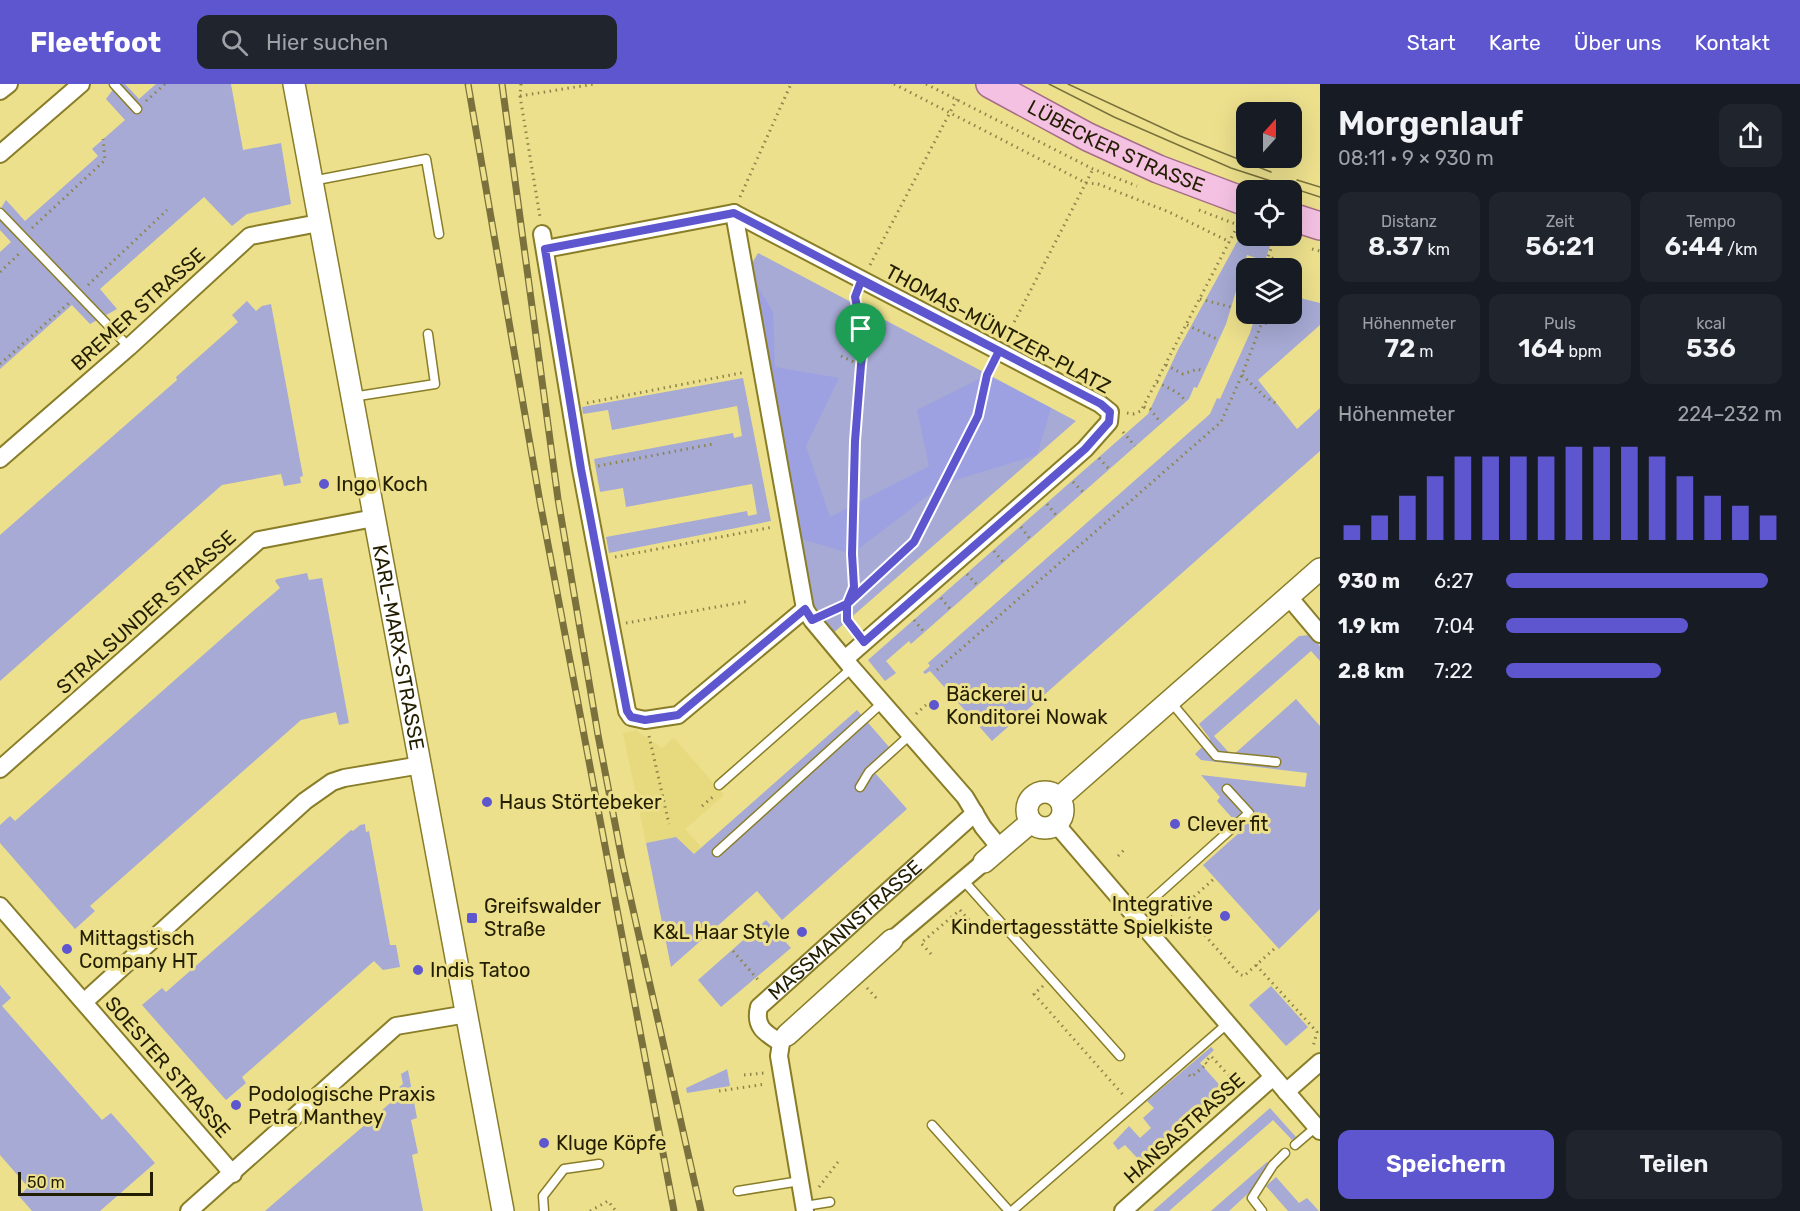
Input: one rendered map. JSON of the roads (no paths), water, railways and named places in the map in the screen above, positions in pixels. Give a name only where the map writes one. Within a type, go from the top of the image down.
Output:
[{"type":"main road","name":"LÜBECKER STRASSE","points":[[990,84],[1088,137],[1158,169],[1236,211]]},
{"type":"main road","points":[[1302,226],[1320,226]]},
{"type":"street","points":[[0,91],[9,84]]},
{"type":"street","points":[[0,154],[81,84]]},
{"type":"street","name":"KARL-MARX-STRASSE","points":[[294,84],[503,1211]]},
{"type":"street","points":[[808,615],[678,715],[645,720],[631,717],[627,711],[609,626],[544,241],[734,213],[808,615],[965,797],[983,827],[1000,848]]},
{"type":"street","name":"THOMAS-MÜNTZER-PLATZ","points":[[734,213],[1101,404],[1110,412],[1109,422],[1085,449],[864,642],[848,664]]},
{"type":"street","name":"BREMER STRASSE","points":[[1,457],[129,347],[250,236],[319,223]]},
{"type":"street","name":"STRALSUNDER STRASSE","points":[[0,770],[259,540],[374,518]]},
{"type":"street","points":[[1059,798],[1320,569]]},
{"type":"street","points":[[1288,596],[1320,634]]},
{"type":"street","points":[[84,1002],[305,801],[332,782],[421,765]]},
{"type":"street","points":[[1049,792],[1059,798],[1063,806],[1063,814],[1056,824],[1046,828],[1031,822],[1028,816],[1028,804],[1036,794],[1049,792]]},
{"type":"street","name":"MASSMANNSTRASSE","points":[[975,813],[759,1006],[757,1017],[761,1029],[784,1039],[892,940],[1031,822]]},
{"type":"street","points":[[1056,824],[1318,1129]]},
{"type":"street","name":"SOESTER STRASSE","points":[[0,906],[233,1174]]},
{"type":"street","points":[[189,1211],[396,1026],[467,1014]]},
{"type":"street","points":[[784,1039],[778,1056],[805,1209]]},
{"type":"street","points":[[1286,1092],[1316,1058]]},
{"type":"street","name":"HANSASTRASSE","points":[[1122,1211],[1273,1077]]},
{"type":"lane","points":[[114,84],[136,109]]},
{"type":"lane","points":[[312,182],[426,159],[439,234]]},
{"type":"lane","points":[[0,213],[129,347]]},
{"type":"lane","points":[[352,397],[435,384],[428,334]]},
{"type":"lane","points":[[718,785],[848,664]]},
{"type":"lane","points":[[1169,700],[1216,756],[1276,762]]},
{"type":"lane","points":[[717,852],[882,703]]},
{"type":"lane","points":[[860,788],[869,772],[910,735]]},
{"type":"lane","points":[[1134,916],[1249,813],[1227,789]]},
{"type":"lane","points":[[963,880],[1120,1056]]},
{"type":"lane","points":[[932,1125],[1010,1211],[1227,1024]]},
{"type":"lane","points":[[1299,1142],[1318,1129]]},
{"type":"lane","points":[[1262,1211],[1252,1198],[1285,1153]]},
{"type":"lane","points":[[544,1211],[543,1196],[564,1169],[599,1164]]},
{"type":"lane","points":[[738,1191],[800,1180]]},
{"type":"lane","points":[[805,1209],[830,1202]]},
{"type":"tram line","points":[[1049,84],[1114,117],[1231,168],[1320,197]]},
{"type":"tram line","points":[[1068,84],[1180,136],[1271,172]]},
{"type":"tram line","points":[[1302,182],[1320,187]]},
{"type":"railway","points":[[468,84],[540,502],[674,1211]]},
{"type":"railway","points":[[502,84],[558,499],[598,735],[623,865],[701,1211]]},
{"type":"place","name":"Ingo Koch","points":[[324,484]]},
{"type":"place","name":"Bäckerei u. Konditorei Nowak","points":[[934,705]]},
{"type":"place","name":"Haus Störtebeker","points":[[487,802]]},
{"type":"place","name":"Clever fit","points":[[1175,824]]},
{"type":"place","name":"Integrative Kindertagesstätte Spielkiste","points":[[1225,916]]},
{"type":"place","name":"Greifswalder Straße","points":[[472,918]]},
{"type":"place","name":"K&L Haar Style","points":[[802,932]]},
{"type":"place","name":"Mittagstisch Company HT","points":[[67,949]]},
{"type":"place","name":"Indis Tatoo","points":[[418,970]]},
{"type":"place","name":"Podologische Praxis Petra Manthey","points":[[236,1105]]},
{"type":"place","name":"Kluge Köpfe","points":[[544,1143]]}]
